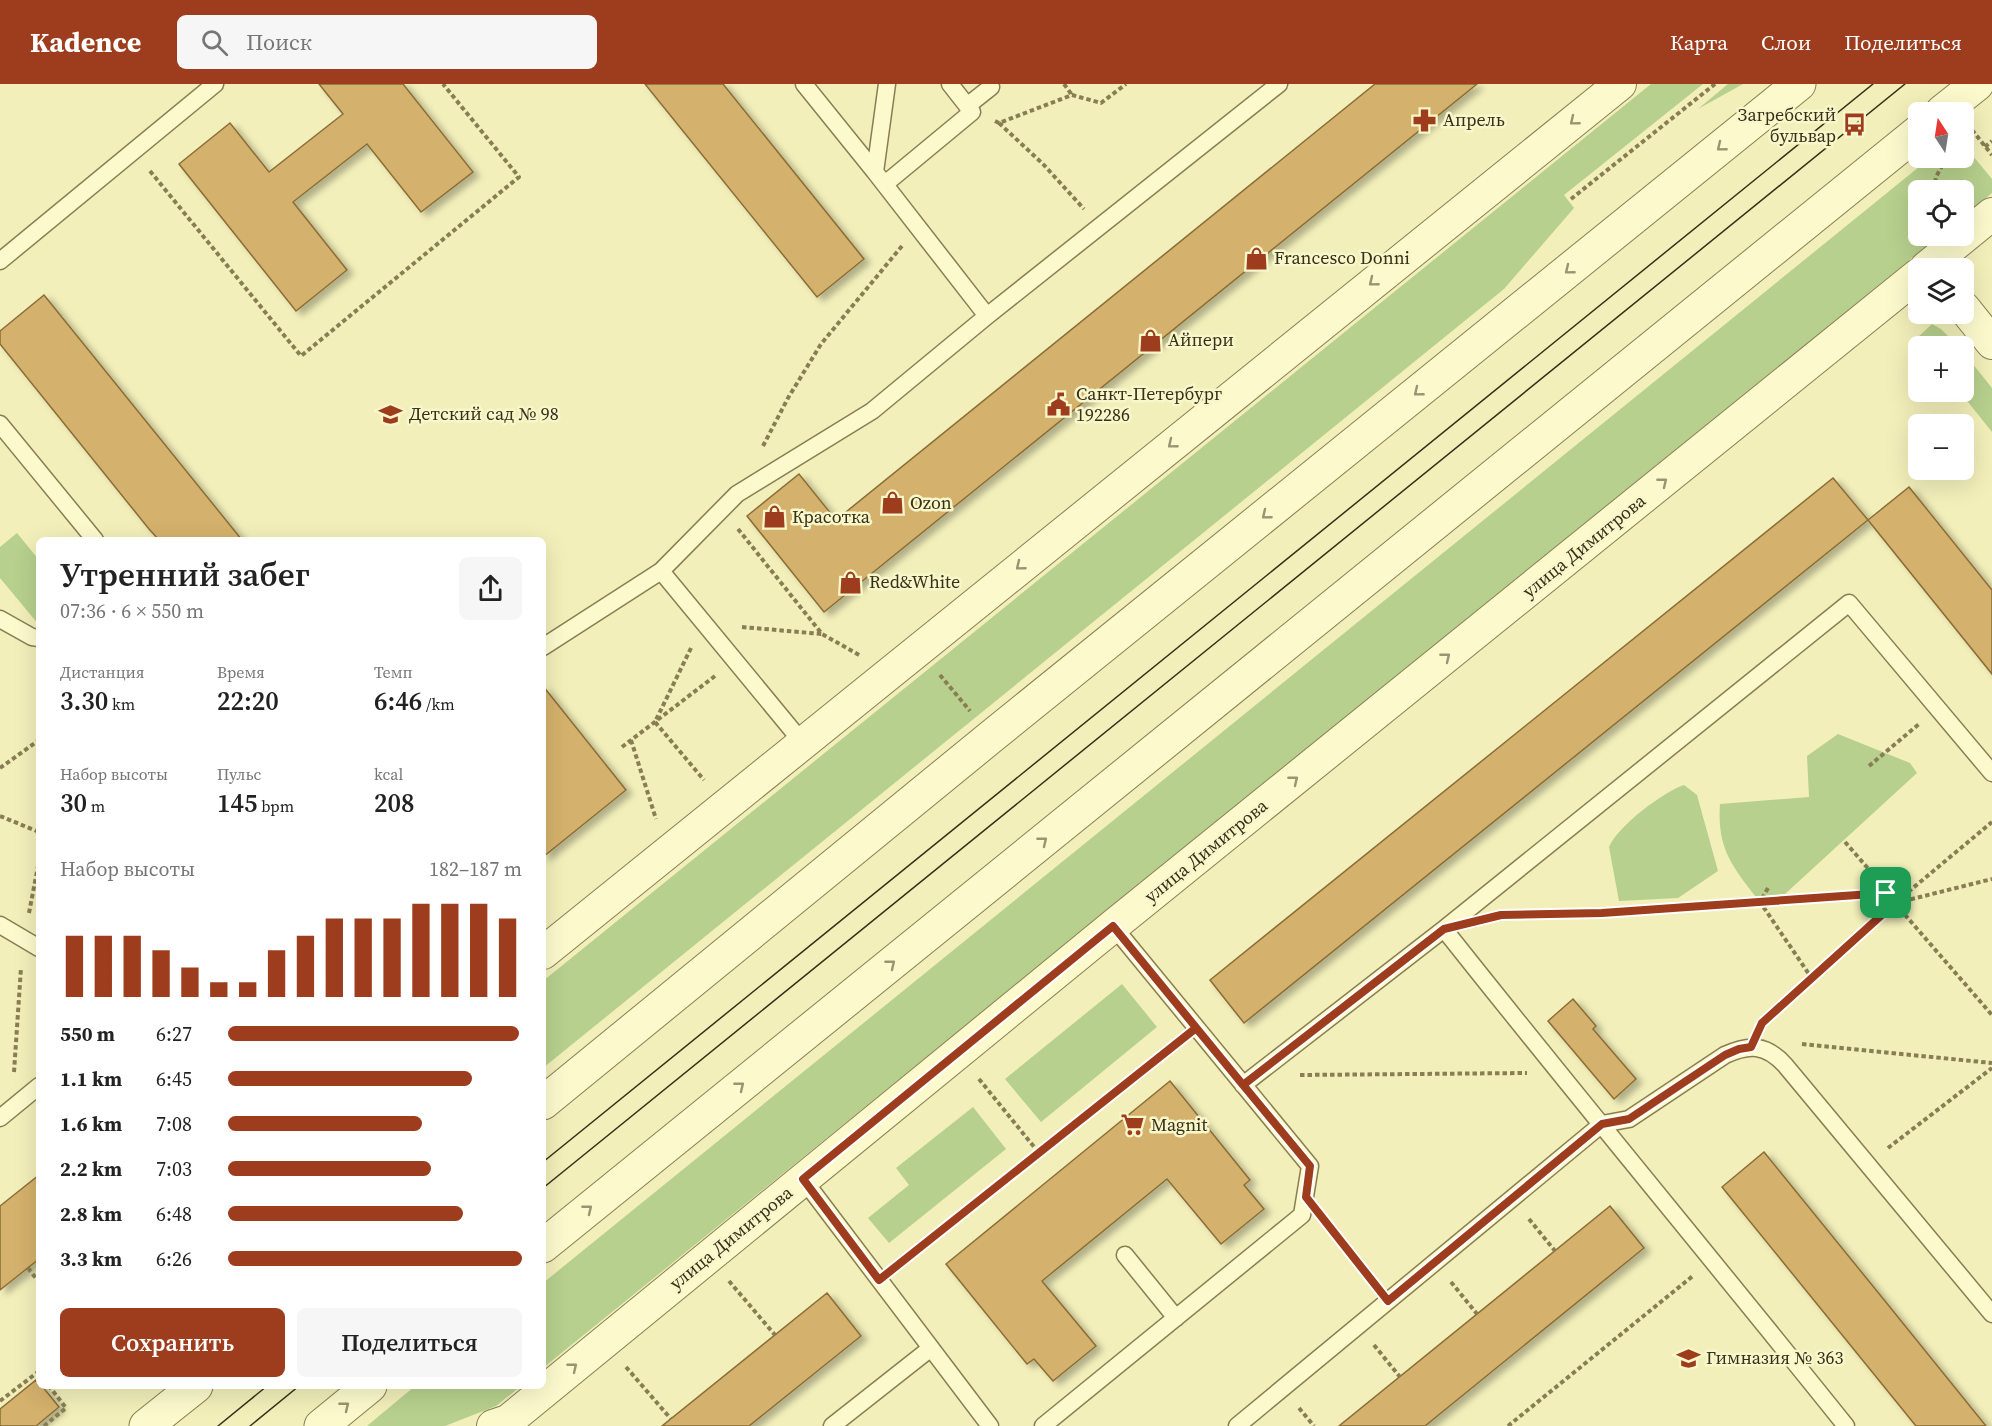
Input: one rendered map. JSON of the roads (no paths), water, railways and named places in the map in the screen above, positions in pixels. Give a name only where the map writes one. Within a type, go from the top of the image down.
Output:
[{"type":"street","points":[[546,951],[1620,84]]},
{"type":"street","points":[[546,1100],[1799,84]]},
{"type":"street","points":[[1966,102],[1977,84]]},
{"type":"street","points":[[546,1244],[1908,140]]},
{"type":"street","name":"улица Димитрова","points":[[1940,258],[1992,214]]},
{"type":"street","name":"улица Димитрова","points":[[493,1426],[508,1421],[1113,926],[1908,284]]},
{"type":"street","points":[[1974,320],[1992,343]]},
{"type":"street","points":[[146,1426],[190,1389]]},
{"type":"street","points":[[321,1426],[366,1389]]},
{"type":"lane","points":[[0,261],[215,84]]},
{"type":"lane","points":[[804,84],[987,316]]},
{"type":"lane","points":[[880,178],[887,84]]},
{"type":"lane","points":[[950,84],[969,109]]},
{"type":"lane","points":[[546,645],[662,571],[737,494],[872,411],[987,316],[1279,84]]},
{"type":"lane","points":[[880,178],[969,109],[991,87]]},
{"type":"lane","points":[[0,424],[93,537]]},
{"type":"lane","points":[[662,571],[802,742]]},
{"type":"lane","points":[[1249,1080],[1444,929],[1849,603],[1992,773]]},
{"type":"lane","points":[[0,619],[36,638]]},
{"type":"lane","points":[[0,925],[36,946]]},
{"type":"lane","points":[[1043,1426],[1302,1215],[1306,1197],[1310,1166],[1249,1080],[1196,1028],[1113,926]]},
{"type":"lane","points":[[1444,929],[1558,1073],[1602,1124],[1846,1426]]},
{"type":"lane","points":[[1237,1426],[1602,1124],[1629,1119],[1725,1055],[1751,1047],[1778,1056],[1992,1314]]},
{"type":"lane","points":[[0,1118],[36,1088]]},
{"type":"lane","points":[[803,1179],[990,1426]]},
{"type":"lane","points":[[1125,1255],[1176,1318]]},
{"type":"lane","points":[[832,1426],[931,1348]]},
{"type":"tram line","points":[[546,1160],[1873,84]]},
{"type":"tram line","points":[[546,1186],[1905,84]]},
{"type":"tram line","points":[[218,1426],[263,1389]]},
{"type":"tram line","points":[[250,1426],[295,1389]]},
{"type":"place","name":"Апрель","points":[[1425,120]]},
{"type":"place","name":"Загребский бульвар","points":[[1854,125]]},
{"type":"place","name":"Francesco Donni","points":[[1256,258]]},
{"type":"place","name":"Айпери","points":[[1150,340]]},
{"type":"place","name":"Санкт-Петербург 192286","points":[[1058,404]]},
{"type":"place","name":"Детский сад № 98","points":[[391,414]]},
{"type":"place","name":"Ozon","points":[[892,503]]},
{"type":"place","name":"Красотка","points":[[774,517]]},
{"type":"place","name":"Red&White","points":[[851,582]]},
{"type":"place","name":"Magnit","points":[[1133,1125]]},
{"type":"place","name":"Гимназия № 363","points":[[1688,1358]]}]
